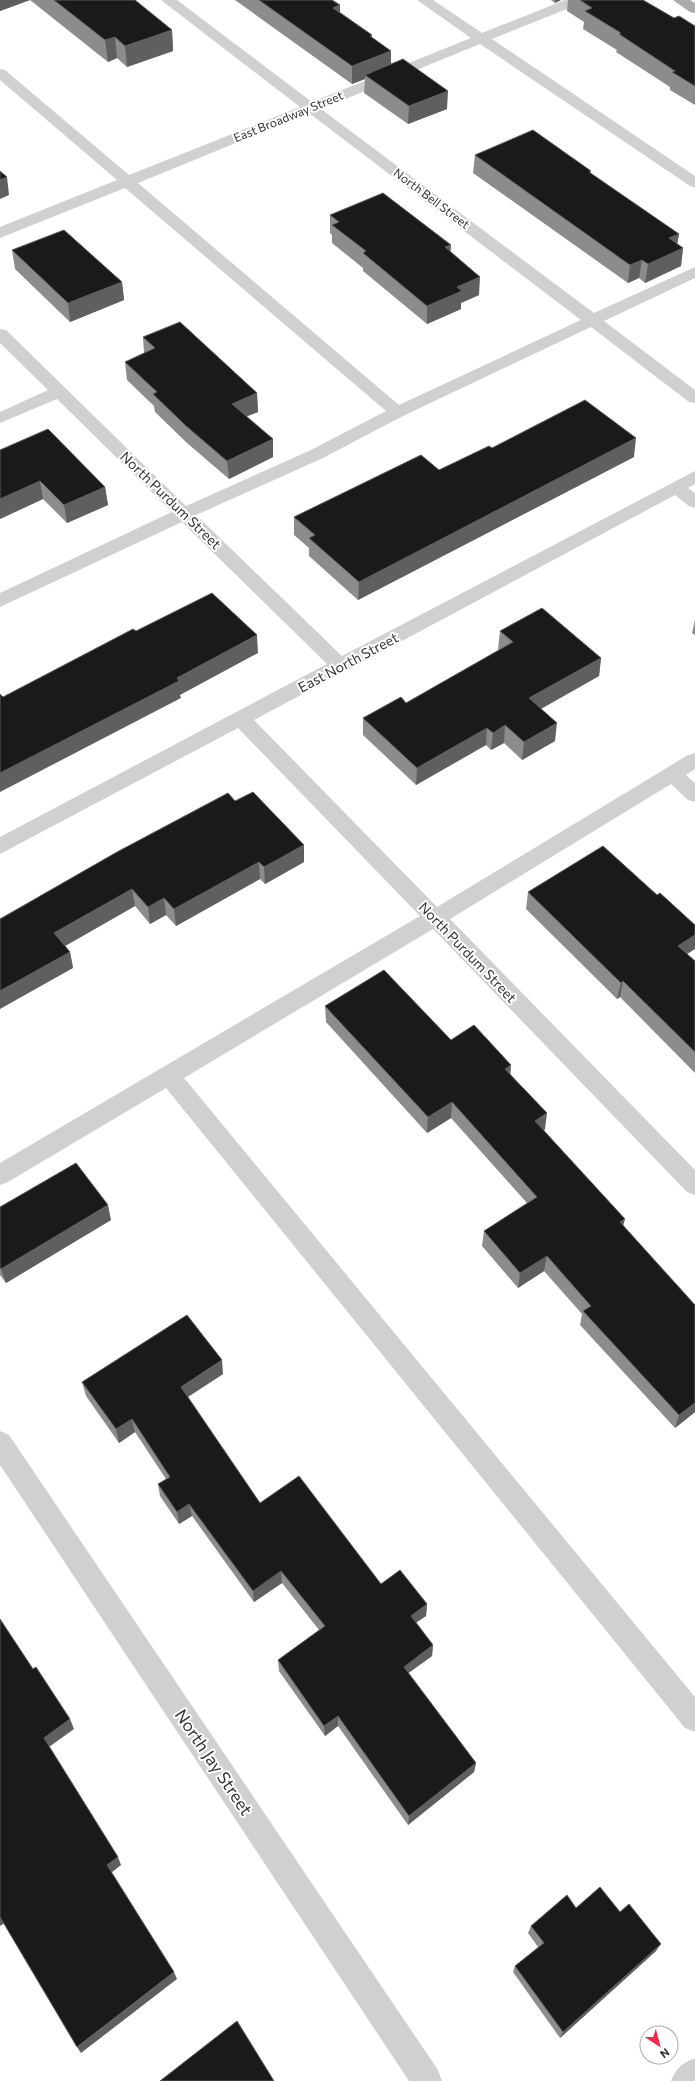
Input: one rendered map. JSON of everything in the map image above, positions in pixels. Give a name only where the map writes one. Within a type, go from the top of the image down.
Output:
[{"type":"main road","points":[[680,0],[695,9]]},
{"type":"street","name":"North Bell Street","points":[[168,0],[594,320],[695,398]]},
{"type":"street","points":[[424,0],[695,183]]},
{"type":"street","name":"East Broadway Street","points":[[0,233],[127,180],[577,0]]},
{"type":"street","points":[[0,73],[397,412]]},
{"type":"street","points":[[0,601],[185,513],[317,454],[397,412],[695,272]]},
{"type":"street","name":"North Purdum Street","points":[[0,334],[340,666]]},
{"type":"street","points":[[0,418],[59,392]]},
{"type":"street","name":"East North Street","points":[[0,846],[695,477]]},
{"type":"street","points":[[676,487],[695,502]]},
{"type":"street","name":"North Purdum Street","points":[[241,719],[695,1185]]},
{"type":"street","points":[[0,1175],[435,918],[695,760]]},
{"type":"street","points":[[672,774],[695,795]]},
{"type":"street","points":[[168,1075],[695,1718]]},
{"type":"street","name":"North Jay Street","points":[[0,1443],[428,2081]]},
{"type":"street","points":[[686,2081],[695,2073]]},
{"type":"building","points":[[54,0],[135,0],[172,30],[125,46],[115,37],[105,40]]},
{"type":"building","points":[[259,0],[332,0],[340,5],[333,8],[372,35],[370,36],[391,51],[352,66]]},
{"type":"building","points":[[580,0],[643,0],[674,18],[679,16],[695,26],[695,86],[672,72],[675,71],[619,34],[621,33],[585,11],[592,8]]},
{"type":"building","points":[[403,59],[448,91],[409,106],[365,75]]},
{"type":"building","points":[[533,130],[591,171],[589,172],[679,234],[669,238],[683,248],[648,264],[642,260],[630,265],[475,155]]},
{"type":"building","points":[[0,171],[7,177],[0,180]]},
{"type":"building","points":[[383,193],[451,245],[445,247],[480,277],[457,287],[462,291],[427,306],[363,253],[366,251],[332,225],[339,222],[330,215]]},
{"type":"building","points":[[64,230],[122,282],[68,303],[12,250]]},
{"type":"building","points":[[180,322],[257,393],[232,404],[273,439],[227,461],[185,425],[153,394],[157,392],[125,362],[155,348],[143,337]]},
{"type":"building","points":[[585,400],[636,438],[359,582],[309,538],[315,535],[294,517],[421,455],[439,470],[489,446],[492,448]]},
{"type":"building","points":[[48,429],[105,487],[64,505],[40,481],[0,499],[0,450]]},
{"type":"building","points":[[212,593],[257,635],[177,678],[179,681],[0,773],[0,694],[3,697],[133,629],[136,631]]},
{"type":"building","points":[[542,608],[601,658],[529,698],[557,723],[524,742],[505,725],[493,733],[487,728],[417,768],[363,718],[401,697],[406,703],[513,642],[500,631]]},
{"type":"building","points":[[253,792],[304,845],[264,867],[259,862],[174,909],[164,898],[148,907],[132,889],[54,933],[70,952],[0,991],[0,919],[117,852],[228,793],[235,801]]},
{"type":"building","points":[[603,846],[657,895],[660,893],[695,925],[695,935],[678,946],[695,961],[695,1052],[623,981],[621,983],[528,892]]},
{"type":"building","points":[[384,970],[451,1040],[474,1025],[511,1065],[505,1069],[547,1113],[535,1121],[625,1219],[620,1222],[695,1305],[695,1403],[679,1415],[583,1311],[591,1306],[547,1256],[520,1273],[484,1231],[537,1197],[452,1102],[428,1117],[325,1006]]},
{"type":"building","points":[[76,1163],[108,1205],[1,1269],[0,1207]]},
{"type":"building","points":[[187,1315],[222,1360],[181,1387],[260,1503],[299,1476],[381,1584],[400,1570],[427,1604],[411,1616],[433,1645],[404,1667],[476,1763],[409,1816],[338,1716],[324,1726],[278,1660],[325,1626],[281,1571],[253,1591],[189,1504],[177,1512],[158,1484],[170,1477],[132,1419],[116,1429],[82,1382]]},
{"type":"building","points":[[0,1619],[33,1669],[36,1667],[70,1719],[44,1738],[118,1857],[107,1865],[174,1972],[77,2047],[0,1917]]},
{"type":"building","points":[[600,1887],[620,1912],[629,1904],[661,1944],[563,2032],[515,1966],[544,1943],[531,1926],[567,1895],[576,1908]]},
{"type":"building","points":[[237,2021],[274,2081],[160,2081]]}]
